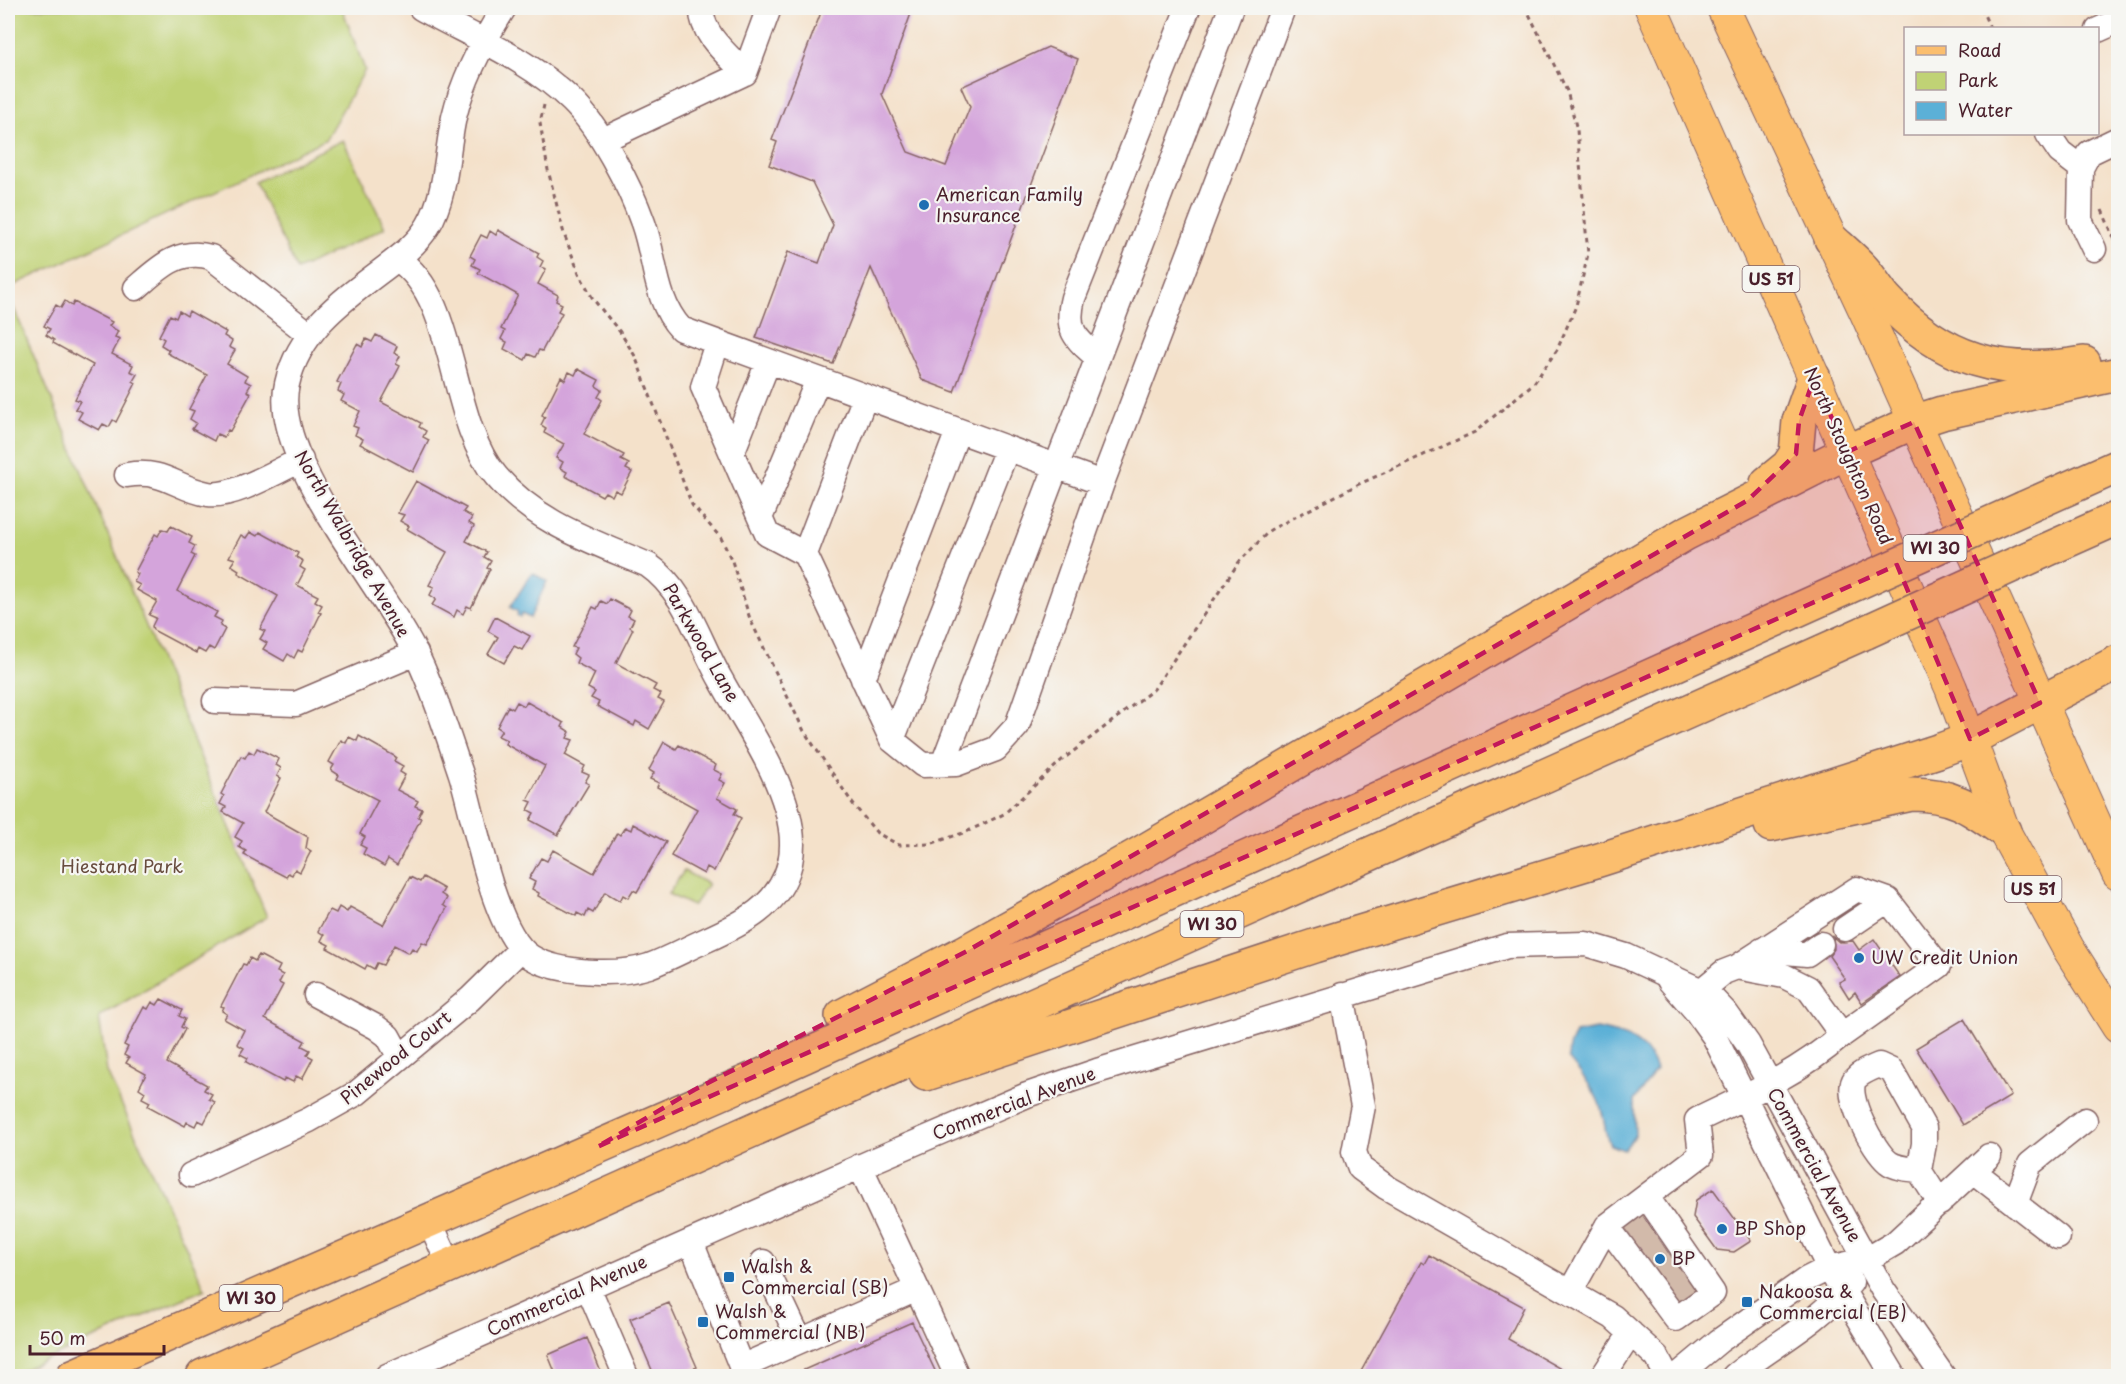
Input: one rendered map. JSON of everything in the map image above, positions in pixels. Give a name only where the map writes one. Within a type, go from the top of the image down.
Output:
[{"type":"highway","points":[[1831,239],[1864,270],[1887,299],[1926,336],[1956,353],[1997,367],[2056,368],[2118,357]]},
{"type":"highway","points":[[597,1147],[694,1090],[837,1019],[977,945],[1748,500],[1847,452],[1942,413],[2118,374]]},
{"type":"highway","points":[[1748,500],[1788,466],[1796,454],[1798,421],[1814,378]]},
{"type":"highway","name":"WI 30","points":[[73,1377],[597,1147],[2118,466]]},
{"type":"highway","name":"WI 30","points":[[203,1377],[2118,518]]},
{"type":"highway","points":[[559,1218],[948,1066],[1314,946],[1599,860],[1970,739],[2118,662]]},
{"type":"highway","points":[[1599,860],[1912,794],[1942,796],[1963,802],[2004,831]]},
{"type":"main road","name":"North Stoughton Road","points":[[1651,8],[1951,688],[2004,831],[2067,948],[2118,1028]]},
{"type":"main road","points":[[1723,8],[1769,111],[1831,239],[2118,874]]},
{"type":"main road","points":[[1734,8],[1769,111]]},
{"type":"street","points":[[421,8],[483,41],[534,72],[572,101],[603,140],[643,222],[664,305],[681,329],[1102,483]]},
{"type":"street","name":"North Walbridge Avenue","points":[[504,8],[483,41],[454,118],[435,212],[411,248],[320,320],[309,334],[291,370],[285,400],[300,460],[416,653],[461,776],[497,902],[509,933],[521,949],[542,963],[557,967]]},
{"type":"street","points":[[702,8],[701,18],[709,34],[745,73]]},
{"type":"street","points":[[603,140],[745,73],[769,8]]},
{"type":"street","points":[[1098,358],[1072,332],[1068,317],[1070,307],[1188,8]]},
{"type":"street","points":[[943,764],[1231,8]]},
{"type":"street","points":[[717,343],[703,387],[767,534],[805,554],[892,740],[923,765],[956,764],[996,749],[1017,726],[1102,483],[1280,9]]},
{"type":"street","points":[[2099,29],[2118,21]]},
{"type":"street","points":[[2049,135],[2060,152],[2081,168]]},
{"type":"street","points":[[2094,249],[2080,220],[2081,168],[2089,153],[2118,139]]},
{"type":"street","points":[[136,288],[173,258],[202,254],[220,261],[309,334]]},
{"type":"street","name":"Parkwood Lane","points":[[397,259],[419,280],[435,310],[470,431],[495,476],[522,503],[549,523],[648,565],[668,582],[677,594],[720,680],[761,746],[786,806],[792,846],[789,865],[782,884],[757,914],[739,925],[647,966],[627,970],[579,971],[557,967]]},
{"type":"street","points":[[732,453],[768,362]]},
{"type":"street","points":[[760,518],[818,380]]},
{"type":"street","points":[[805,554],[865,397]]},
{"type":"street","points":[[863,679],[958,431]]},
{"type":"street","points":[[892,740],[1007,449]]},
{"type":"street","points":[[127,475],[148,472],[209,494],[241,487],[300,460]]},
{"type":"street","points":[[215,702],[296,704],[416,653]]},
{"type":"street","points":[[1647,1197],[1701,1155],[1697,1120],[1746,1097],[1821,1053],[1842,1035],[1939,966],[1888,900],[1857,889],[1737,967],[1724,972],[1701,991]]},
{"type":"street","points":[[1845,929],[1888,900]]},
{"type":"street","name":"Commercial Avenue","points":[[387,1377],[860,1166],[1028,1095],[1087,1074],[1507,946],[1562,943],[1599,947],[1644,963],[1665,976],[1701,991],[1715,1001],[1738,1028],[1883,1290],[1943,1377]]},
{"type":"street","points":[[1762,950],[1807,954],[1821,945]]},
{"type":"street","name":"Pinewood Court","points":[[191,1175],[336,1106],[369,1084],[399,1056],[470,999],[521,949]]},
{"type":"street","points":[[1737,967],[1785,976],[1802,984],[1808,988],[1842,1035]]},
{"type":"street","name":"Commercial Avenue","points":[[1665,976],[1707,1024],[1746,1097],[1829,1268],[1894,1377]]},
{"type":"street","points":[[316,995],[376,1027],[388,1036],[399,1056]]},
{"type":"street","points":[[1342,995],[1363,1106],[1354,1152],[1360,1168],[1386,1187],[1612,1317],[1657,1357],[1667,1377]]},
{"type":"street","points":[[2015,1204],[2030,1164],[2085,1120]]},
{"type":"street","points":[[1677,1377],[1719,1341],[1807,1279],[1829,1268],[1866,1260],[1907,1235],[1981,1164],[2015,1204],[2058,1237]]},
{"type":"street","points":[[860,1166],[957,1377]]},
{"type":"street","points":[[1919,1170],[1940,1203]]},
{"type":"street","points":[[1647,1197],[1657,1257]]},
{"type":"street","points":[[1647,1197],[1657,1257]]},
{"type":"street","points":[[429,1220],[450,1266]]},
{"type":"street","points":[[691,1242],[743,1372],[800,1341],[917,1289]]},
{"type":"street","points":[[1570,1292],[1657,1257]]},
{"type":"street","points":[[1734,1377],[1809,1325],[1843,1292],[1866,1260]]},
{"type":"street","points":[[763,1262],[800,1341]]},
{"type":"street","points":[[588,1287],[626,1377]]},
{"type":"street","points":[[1603,1377],[1631,1333]]},
{"type":"path","points":[[1980,8],[1990,27]]},
{"type":"path","points":[[2098,201],[2118,247]]},
{"type":"highlighted area","points":[[1814,378],[1847,452],[1914,422],[2040,703],[1970,739],[1897,565],[597,1147],[694,1090],[967,951],[1748,500],[1796,454],[1799,421]]},
{"type":"green space","points":[[8,8],[342,8],[365,70],[325,140],[8,288]]},
{"type":"green space","points":[[343,140],[385,228],[297,270],[255,182]]},
{"type":"green space","name":"Hiestand Park","points":[[8,294],[267,917],[99,1017],[107,1072],[205,1289],[9,1376]]},
{"type":"green space","points":[[684,871],[708,884],[693,906],[668,894]]},
{"type":"water","points":[[532,573],[547,581],[530,618],[522,614],[520,617],[517,615],[518,612],[510,607]]},
{"type":"water","points":[[1597,1029],[1633,1040],[1646,1052],[1656,1070],[1634,1101],[1635,1135],[1624,1150],[1610,1145],[1600,1104],[1588,1083],[1568,1058],[1569,1047],[1575,1033]]},
{"type":"building","name":"American Family Insurance","points":[[816,8],[913,8],[882,94],[908,152],[946,166],[970,107],[961,87],[1048,47],[1078,59],[954,392],[922,380],[871,268],[833,364],[756,338],[788,252],[819,263],[833,225],[812,182],[769,165],[777,142],[772,140],[820,15]]},
{"type":"building","points":[[498,230],[539,253],[537,257],[543,261],[540,267],[546,269],[538,284],[558,295],[556,301],[562,304],[558,311],[562,313],[542,351],[539,350],[535,357],[528,354],[525,360],[504,349],[507,342],[501,339],[505,331],[501,329],[518,295],[478,273],[480,269],[472,265],[475,259],[470,256],[481,235],[487,238],[490,231],[496,235]]},
{"type":"building","points":[[65,301],[72,306],[74,302],[112,322],[109,326],[118,331],[115,337],[120,339],[112,354],[133,365],[130,371],[137,374],[133,381],[136,383],[116,422],[113,420],[109,427],[103,424],[99,430],[78,419],[82,412],[75,409],[80,401],[75,399],[93,365],[53,343],[54,340],[46,335],[50,329],[44,326],[56,305],[61,308]]},
{"type":"building","points":[[179,311],[187,316],[189,311],[226,332],[224,336],[232,341],[229,347],[235,350],[227,364],[247,376],[245,381],[251,384],[247,391],[251,393],[230,431],[228,430],[224,437],[217,434],[214,441],[192,429],[196,423],[190,419],[194,411],[189,409],[207,375],[167,353],[169,350],[161,345],[164,339],[159,336],[170,315],[176,318]]},
{"type":"building","points":[[376,335],[397,346],[394,353],[400,356],[396,364],[400,366],[381,402],[421,423],[419,427],[426,431],[423,437],[429,440],[413,472],[360,444],[363,439],[355,435],[358,428],[353,426],[360,411],[341,401],[344,395],[338,391],[341,384],[337,382],[357,344],[362,347],[366,339],[372,342]]},
{"type":"building","points":[[578,369],[599,380],[596,386],[602,390],[598,397],[602,400],[584,434],[624,455],[621,460],[629,464],[626,469],[632,472],[621,493],[615,490],[612,496],[605,492],[602,496],[565,476],[567,472],[560,468],[563,462],[556,458],[564,444],[544,433],[546,428],[541,425],[545,417],[542,415],[561,377],[565,380],[569,372],[575,375]]},
{"type":"building","points":[[416,481],[466,508],[463,512],[472,517],[469,523],[474,526],[466,541],[487,552],[484,557],[491,561],[487,568],[490,569],[471,608],[467,606],[463,614],[457,610],[454,617],[432,605],[436,599],[430,595],[434,587],[429,585],[447,552],[407,529],[409,526],[400,521],[404,515],[398,513]]},
{"type":"building","points":[[171,526],[192,537],[189,543],[195,546],[191,554],[195,556],[177,591],[217,612],[214,617],[222,621],[220,626],[225,629],[214,650],[209,647],[205,653],[198,649],[196,653],[153,630],[152,626],[156,618],[149,615],[157,601],[137,590],[140,585],[134,582],[138,574],[135,572],[155,534],[158,536],[162,529],[168,531]]},
{"type":"building","points":[[250,532],[257,536],[260,532],[298,553],[296,557],[303,561],[300,567],[305,570],[297,585],[318,596],[315,601],[322,605],[318,612],[321,613],[302,652],[298,650],[294,658],[288,654],[284,661],[263,649],[267,643],[260,639],[265,631],[260,629],[278,596],[238,573],[239,570],[231,565],[235,559],[229,557],[241,535],[246,538]]},
{"type":"building","points":[[610,599],[631,610],[628,616],[634,619],[630,627],[633,629],[616,663],[656,685],[653,690],[661,694],[658,699],[664,702],[649,729],[636,721],[634,726],[597,706],[599,702],[591,698],[595,692],[588,688],[595,673],[576,663],[578,658],[573,654],[576,648],[572,647],[593,607],[597,609],[601,601],[607,604]]},
{"type":"building","points":[[495,617],[530,636],[522,650],[514,646],[504,663],[488,654],[498,637],[488,631]]},
{"type":"building","points":[[517,702],[524,706],[527,702],[564,723],[562,727],[570,732],[567,738],[573,740],[565,755],[585,766],[582,772],[589,775],[585,782],[589,784],[558,835],[530,820],[534,813],[528,810],[532,802],[527,800],[545,766],[505,744],[507,740],[498,736],[502,730],[497,727],[508,706],[513,709]]},
{"type":"building","points":[[359,736],[396,757],[394,761],[403,766],[400,772],[405,775],[397,790],[418,801],[415,806],[422,809],[418,817],[421,818],[397,865],[388,859],[384,866],[363,854],[366,848],[360,845],[365,837],[360,834],[378,800],[337,779],[339,775],[331,770],[334,765],[329,762],[341,740],[346,743],[349,737],[357,741]]},
{"type":"building","points":[[664,742],[676,749],[679,745],[716,765],[714,770],[722,774],[719,780],[725,783],[717,798],[737,809],[734,814],[741,818],[714,871],[707,867],[704,874],[671,856],[697,809],[657,787],[659,783],[650,779],[654,773],[649,770]]},
{"type":"building","points":[[257,748],[279,759],[276,765],[281,768],[277,776],[281,778],[264,812],[308,837],[306,848],[311,851],[300,872],[295,869],[292,875],[288,873],[286,877],[244,855],[246,851],[239,847],[242,841],[235,837],[243,823],[223,812],[226,807],[220,804],[224,796],[221,794],[241,756],[245,758],[249,751],[254,754]]},
{"type":"building","points":[[633,824],[666,842],[637,892],[633,890],[628,898],[623,895],[620,901],[605,892],[593,913],[588,910],[585,917],[577,913],[576,916],[538,896],[539,893],[532,889],[535,882],[529,879],[541,858],[547,861],[553,850],[594,873],[617,833],[620,835],[625,827],[631,830]]},
{"type":"building","points":[[410,877],[420,882],[423,877],[444,889],[441,894],[447,898],[443,905],[447,908],[427,944],[422,942],[417,951],[412,948],[409,953],[394,945],[383,965],[377,963],[374,969],[367,965],[365,969],[327,948],[329,945],[321,941],[324,935],[318,931],[330,910],[336,913],[339,907],[347,912],[350,907],[383,925]]},
{"type":"building","name":"UW Credit Union","points":[[1833,937],[1839,942],[1853,941],[1859,950],[1874,939],[1900,977],[1862,1003],[1855,992],[1849,998],[1839,982],[1845,979],[1829,956],[1834,949]]},
{"type":"building","points":[[259,955],[280,966],[277,972],[283,975],[279,983],[283,985],[265,1019],[305,1041],[302,1046],[310,1050],[307,1055],[313,1058],[302,1079],[296,1076],[293,1082],[285,1078],[283,1082],[246,1062],[248,1058],[240,1054],[244,1048],[237,1044],[244,1030],[224,1019],[227,1014],[222,1011],[224,1007],[221,1006],[243,964],[246,965],[250,958],[255,961]]},
{"type":"building","points":[[161,999],[182,1010],[179,1016],[185,1019],[181,1027],[185,1029],[167,1063],[207,1085],[204,1090],[212,1094],[209,1099],[215,1102],[204,1123],[198,1120],[195,1126],[187,1122],[185,1126],[148,1106],[150,1102],[142,1098],[145,1092],[139,1088],[146,1074],[126,1063],[129,1058],[124,1055],[128,1047],[124,1045],[144,1007],[148,1009],[152,1002],[157,1005]]},
{"type":"building","points":[[1964,1019],[2011,1096],[1963,1125],[1916,1048]]},
{"type":"building","name":"BP Shop","points":[[1713,1189],[1751,1241],[1734,1252],[1717,1250],[1693,1217],[1696,1200]]},
{"type":"building","name":"BP","points":[[1643,1217],[1693,1289],[1679,1299],[1627,1229]]},
{"type":"building","points":[[1429,1255],[1524,1307],[1508,1339],[1575,1377],[1358,1377],[1421,1262],[1424,1264]]},
{"type":"building","points":[[669,1303],[697,1367],[673,1377],[655,1377],[630,1319]]},
{"type":"building","points":[[912,1322],[938,1377],[788,1377]]},
{"type":"building","points":[[587,1338],[603,1377],[557,1377],[548,1355]]},
{"type":"tunnel","points":[[1632,1237],[1649,1226]]},
{"type":"tunnel","points":[[1645,1255],[1662,1244]]},
{"type":"tunnel","points":[[1658,1274],[1675,1263]]},
{"type":"tunnel","points":[[1671,1292],[1688,1280]]},
{"type":"place","name":"American Family Insurance","points":[[924,205]]},
{"type":"place","name":"UW Credit Union","points":[[1859,958]]},
{"type":"place","name":"BP Shop","points":[[1722,1229]]},
{"type":"place","name":"BP","points":[[1660,1259]]},
{"type":"place","name":"Walsh & Commercial (SB)","points":[[729,1277]]},
{"type":"place","name":"Nakoosa & Commercial (EB)","points":[[1747,1302]]},
{"type":"place","name":"Walsh & Commercial (NB)","points":[[703,1322]]}]
